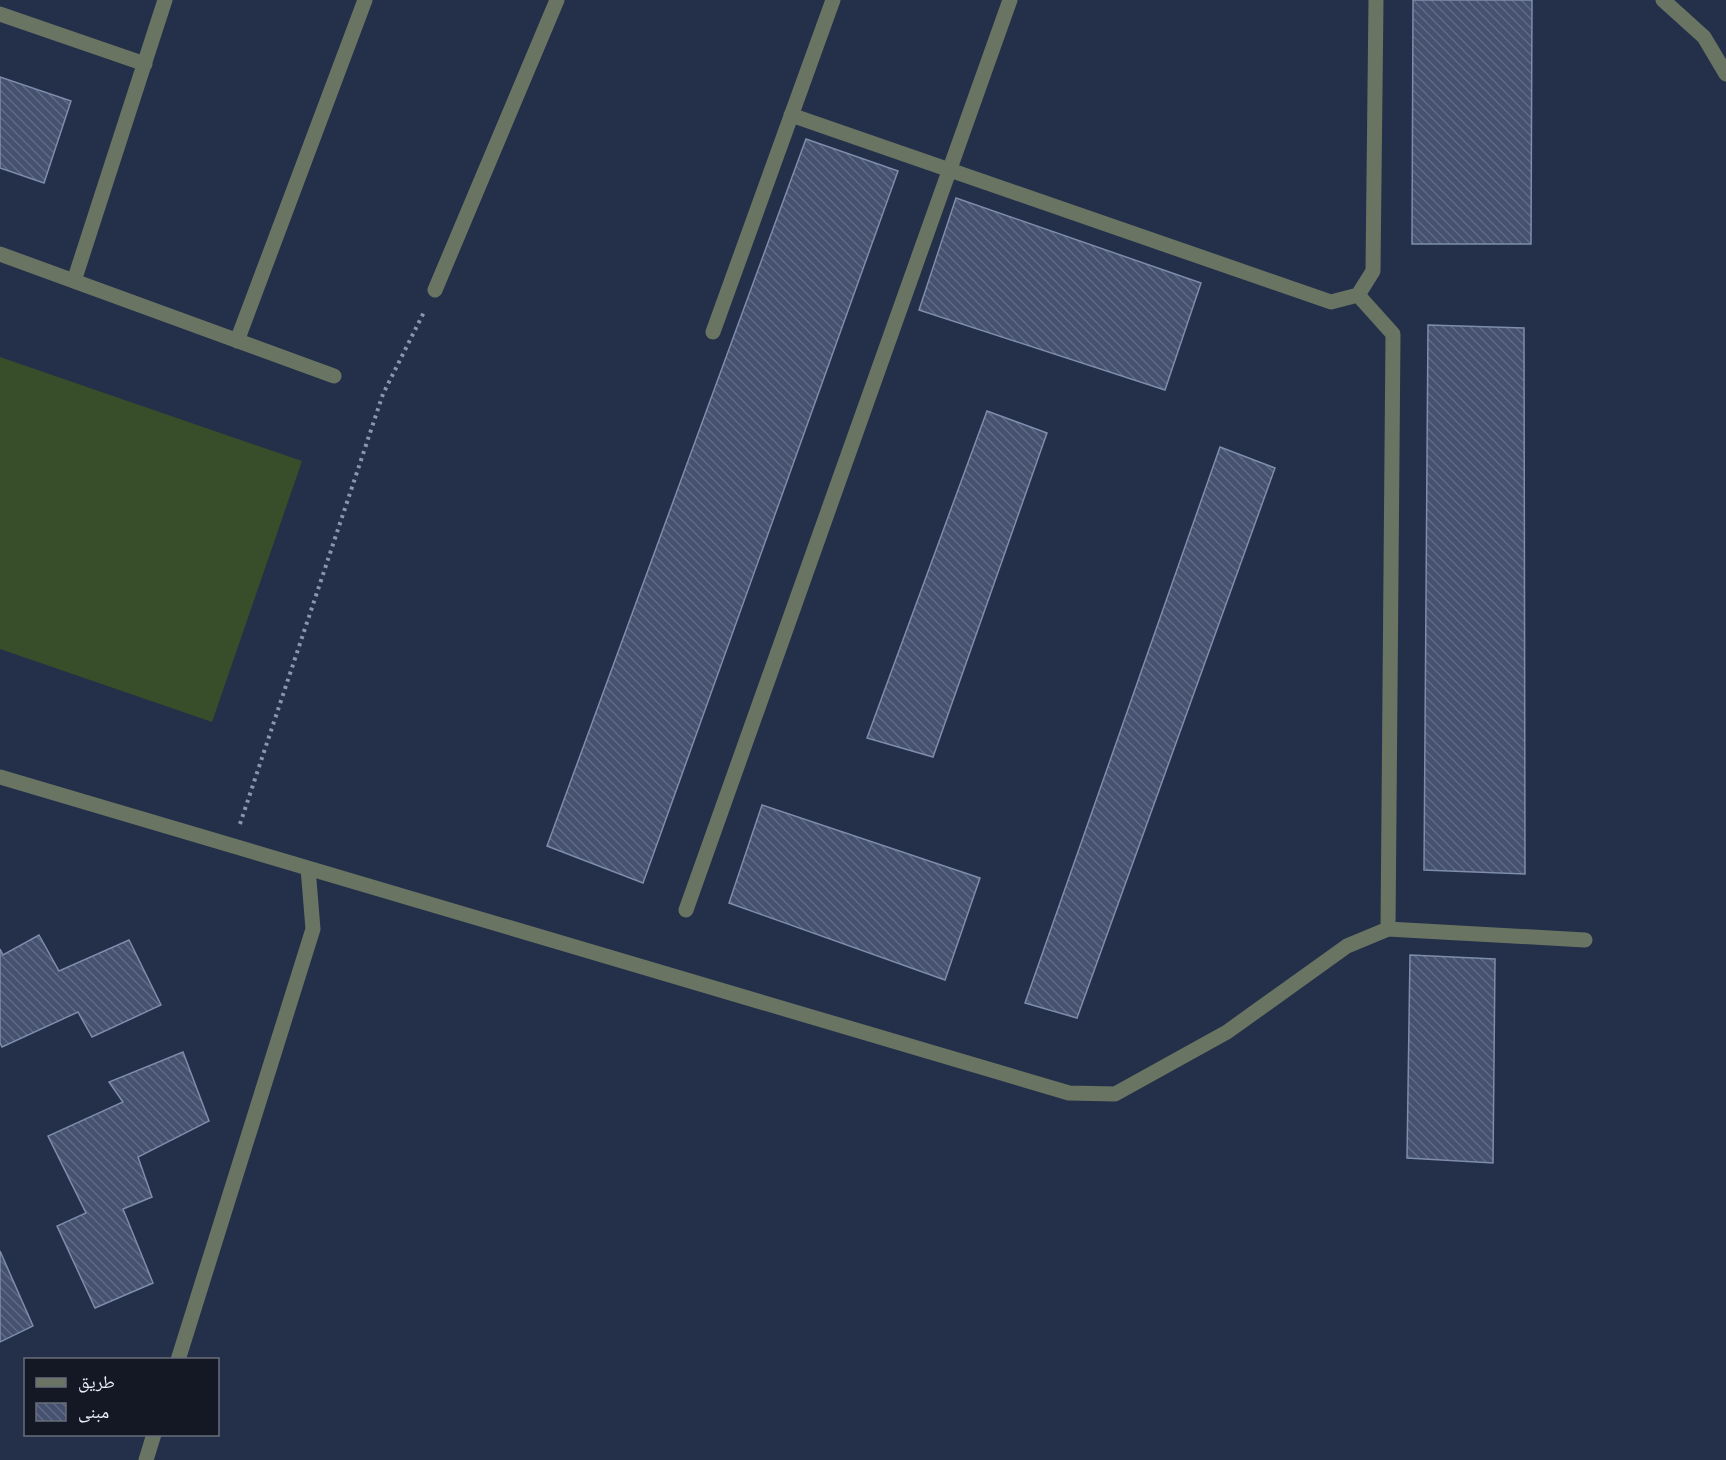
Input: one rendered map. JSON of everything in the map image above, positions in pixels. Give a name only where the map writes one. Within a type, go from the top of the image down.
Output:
[{"type":"lane","points":[[74,281],[165,0]]},
{"type":"lane","points":[[237,341],[365,0]]},
{"type":"lane","points":[[435,290],[557,0]]},
{"type":"lane","points":[[713,332],[833,0]]},
{"type":"lane","points":[[686,910],[1010,0]]},
{"type":"lane","points":[[791,115],[1330,302],[1358,295],[1373,271],[1376,0]]},
{"type":"lane","points":[[1663,0],[1704,37],[1726,74]]},
{"type":"lane","points":[[0,14],[145,64]]},
{"type":"lane","points":[[0,254],[334,376]]},
{"type":"lane","points":[[1358,295],[1393,334],[1388,929]]},
{"type":"lane","points":[[0,777],[1069,1093],[1115,1094],[1227,1032],[1347,946],[1388,929],[1585,940]]},
{"type":"lane","points":[[178,1358],[313,929],[308,868]]},
{"type":"lane","points":[[146,1460],[153,1436]]},
{"type":"path","points":[[233,846],[383,394],[435,290]]},
{"type":"green space","points":[[0,357],[302,461],[212,722],[0,649]]},
{"type":"building","points":[[1413,0],[1532,0],[1531,244],[1412,244]]},
{"type":"building","points":[[0,77],[71,101],[44,183],[0,168]]},
{"type":"building","points":[[806,139],[898,171],[643,883],[547,846]]},
{"type":"building","points":[[956,198],[1201,283],[1165,390],[919,310]]},
{"type":"building","points":[[1428,325],[1524,328],[1525,874],[1424,870]]},
{"type":"building","points":[[987,411],[1047,433],[933,757],[867,738]]},
{"type":"building","points":[[1220,447],[1275,468],[1077,1018],[1025,1003]]},
{"type":"building","points":[[762,805],[980,878],[945,980],[729,903]]},
{"type":"building","points":[[39,935],[59,971],[129,940],[161,1005],[92,1037],[78,1012],[2,1047],[0,1043],[0,949],[3,955]]},
{"type":"building","points":[[1410,955],[1495,959],[1493,1163],[1407,1158]]},
{"type":"building","points":[[183,1052],[209,1121],[138,1157],[152,1197],[123,1209],[153,1283],[95,1308],[57,1226],[86,1213],[48,1136],[123,1102],[109,1082]]},
{"type":"building","points":[[0,1251],[33,1326],[0,1342]]}]
